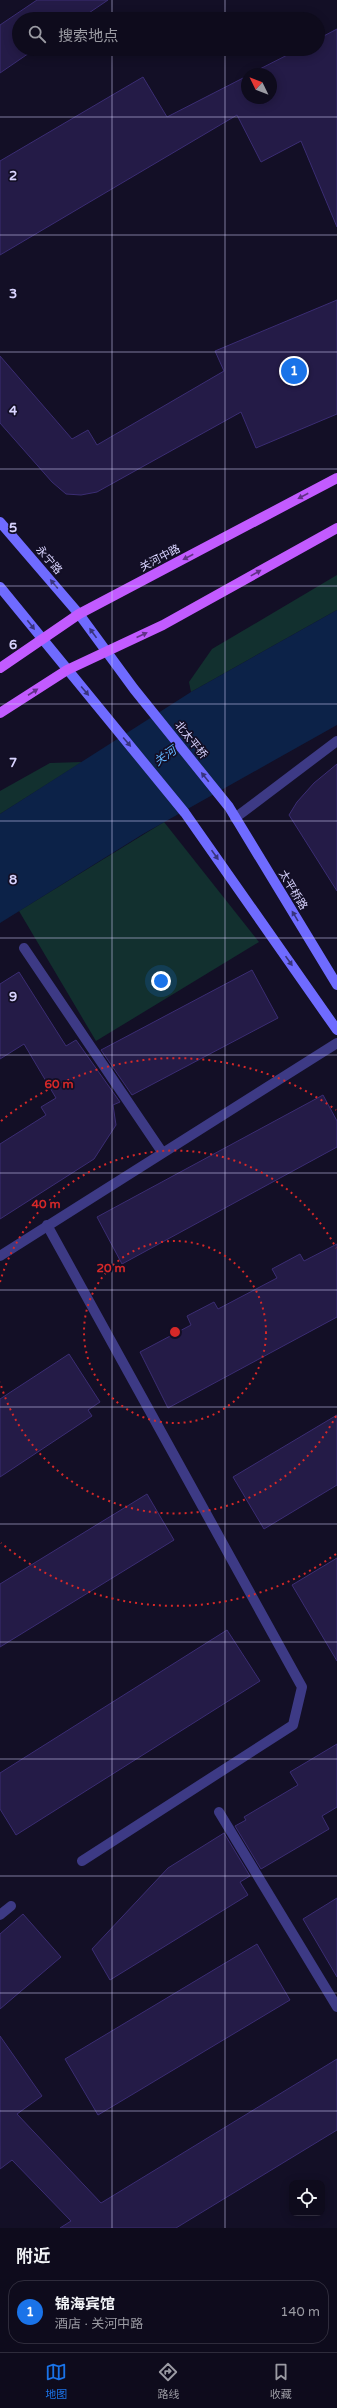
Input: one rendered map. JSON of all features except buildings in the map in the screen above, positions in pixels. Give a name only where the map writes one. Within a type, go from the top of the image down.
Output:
[{"type":"main road","name":"关河中路","points":[[0,668],[43,641],[79,614],[337,478]]},
{"type":"main road","name":"永宁路","points":[[0,522],[79,614]]},
{"type":"main road","points":[[0,714],[67,670],[162,625],[337,528]]},
{"type":"main road","points":[[0,587],[193,823],[337,1030]]},
{"type":"main road","points":[[79,614],[106,652]]},
{"type":"main road","name":"北太平桥","points":[[106,652],[229,807]]},
{"type":"main road","name":"太平桥路","points":[[229,807],[337,985]]},
{"type":"lane","points":[[235,818],[337,740]]},
{"type":"lane","points":[[24,948],[162,1152]]},
{"type":"lane","points":[[0,1256],[47,1224],[337,1043]]},
{"type":"lane","points":[[47,1224],[302,1688],[293,1725],[82,1861]]},
{"type":"lane","points":[[219,1812],[337,2007]]},
{"type":"lane","points":[[0,1915],[11,1906]]},
{"type":"green space","points":[[337,575],[337,610],[191,692],[189,682],[212,649]]},
{"type":"green space","points":[[82,762],[0,814],[0,791],[50,763]]},
{"type":"green space","points":[[164,822],[259,942],[96,1041],[19,911]]},
{"type":"water","name":"关河","points":[[337,610],[337,725],[143,834],[0,923],[0,814],[191,692]]},
{"type":"place","name":"锦海宾馆","points":[[294,371]]}]
